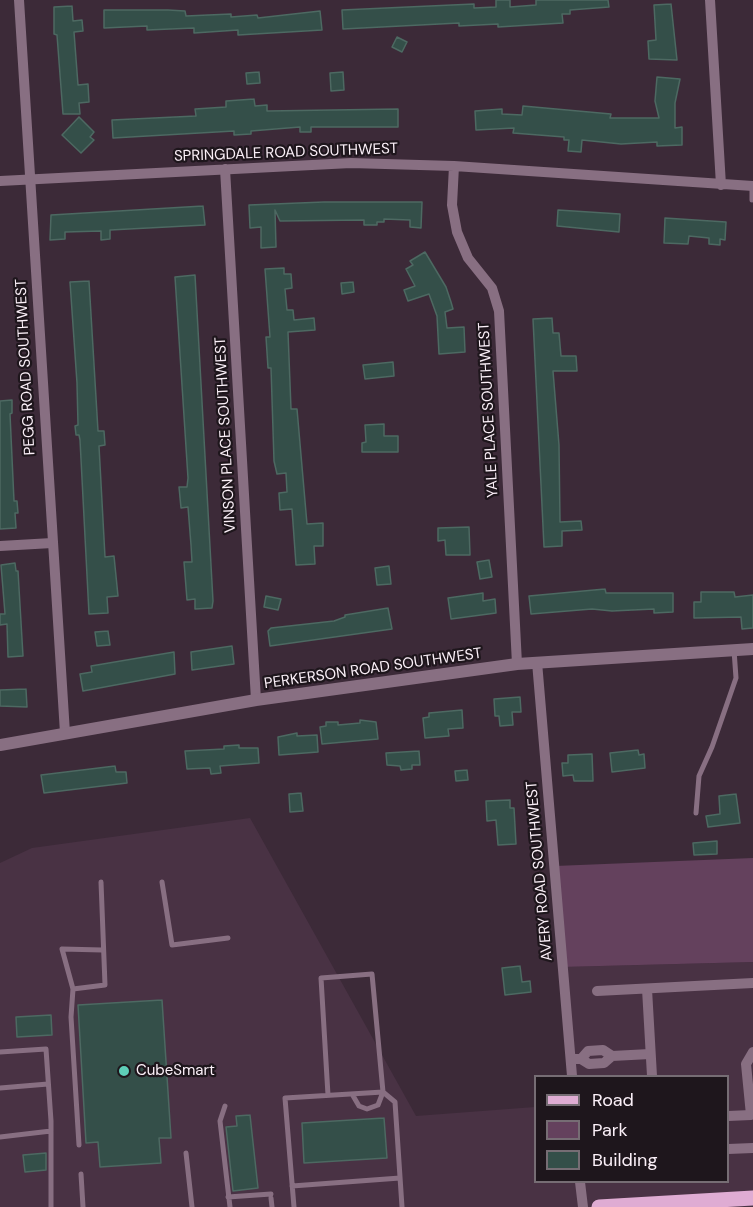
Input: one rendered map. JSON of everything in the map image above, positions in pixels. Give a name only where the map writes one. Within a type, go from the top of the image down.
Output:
[{"type":"main road","points":[[599,1207],[753,1198]]},
{"type":"street","name":"PEGG ROAD SOUTHWEST","points":[[19,0],[65,733]]},
{"type":"street","points":[[710,0],[721,185]]},
{"type":"street","name":"SPRINGDALE ROAD SOUTHWEST","points":[[0,181],[351,163],[454,166],[752,186]]},
{"type":"street","name":"YALE PLACE SOUTHWEST","points":[[454,166],[452,205],[457,232],[468,258],[492,288],[499,311],[517,664]]},
{"type":"street","name":"VINSON PLACE SOUTHWEST","points":[[225,169],[256,700]]},
{"type":"street","points":[[0,546],[52,543]]},
{"type":"street","name":"PERKERSON ROAD SOUTHWEST","points":[[0,746],[256,700],[517,664],[753,650]]},
{"type":"street","name":"AVERY ROAD SOUTHWEST","points":[[537,662],[576,1059],[572,1075]]},
{"type":"street","points":[[597,991],[753,984]]},
{"type":"street","points":[[647,989],[652,1075]]},
{"type":"street","points":[[576,1059],[588,1051],[603,1050],[612,1056],[650,1054]]},
{"type":"street","points":[[729,1116],[751,1115],[746,1064],[753,1052]]},
{"type":"street","points":[[729,1149],[753,1148]]},
{"type":"street","points":[[580,1183],[583,1207]]},
{"type":"lane","points":[[752,186],[752,200]]},
{"type":"lane","points":[[696,813],[699,776],[712,747],[736,678],[734,650]]},
{"type":"lane","points":[[73,988],[105,985],[101,882]]},
{"type":"lane","points":[[162,882],[172,945],[228,938]]},
{"type":"lane","points":[[79,1144],[71,1017],[73,988],[62,949],[102,950]]},
{"type":"lane","points":[[328,1095],[321,978],[372,974],[383,1092],[378,1105],[367,1108],[359,1106],[352,1094]]},
{"type":"lane","points":[[0,1052],[46,1049],[51,1131],[51,1207]]},
{"type":"lane","points":[[0,1088],[48,1084]]},
{"type":"lane","points":[[294,1207],[285,1098],[383,1092],[395,1102],[402,1207]]},
{"type":"lane","points":[[225,1106],[220,1121],[230,1207]]},
{"type":"lane","points":[[0,1137],[51,1131]]},
{"type":"lane","points":[[186,1153],[192,1207]]},
{"type":"lane","points":[[81,1174],[83,1207]]},
{"type":"lane","points":[[292,1186],[399,1178]]},
{"type":"lane","points":[[228,1197],[271,1196],[272,1207]]},
{"type":"shaded area","points":[[250,818],[416,1116],[534,1107],[534,1183],[729,1183],[729,1075],[569,1075],[562,967],[753,962],[753,1207],[0,1207],[0,863],[32,848]]},
{"type":"green space","points":[[753,858],[753,962],[562,967],[555,866]]},
{"type":"building","points":[[496,0],[510,0],[510,7],[536,5],[536,0],[608,0],[609,7],[570,10],[570,14],[562,14],[563,23],[498,27],[498,24],[459,26],[459,23],[343,29],[342,10],[474,4],[474,8],[496,7]]},
{"type":"building","points":[[671,4],[677,60],[649,59],[648,41],[656,40],[654,5]]},
{"type":"building","points":[[72,6],[73,21],[82,20],[83,31],[74,32],[78,85],[88,84],[89,102],[79,103],[80,114],[63,114],[57,35],[54,34],[54,7]]},
{"type":"building","points":[[104,10],[168,10],[185,11],[186,16],[231,14],[231,17],[257,15],[258,18],[320,11],[322,30],[238,35],[238,30],[194,33],[194,28],[147,30],[147,26],[104,28]]},
{"type":"building","points":[[397,37],[407,42],[402,52],[392,47]]},
{"type":"building","points":[[259,72],[260,83],[247,84],[246,73]]},
{"type":"building","points":[[343,72],[344,90],[331,91],[330,73]]},
{"type":"building","points":[[657,77],[680,79],[675,103],[675,128],[682,127],[682,145],[657,146],[657,142],[621,144],[582,140],[581,152],[568,151],[569,140],[564,140],[564,137],[513,133],[514,128],[476,130],[475,111],[502,109],[502,114],[522,115],[523,106],[611,114],[610,118],[659,118],[655,101]]},
{"type":"building","points":[[254,99],[255,106],[267,105],[267,111],[398,109],[398,127],[311,127],[311,132],[300,132],[300,127],[251,131],[251,134],[234,135],[234,131],[113,138],[112,120],[196,116],[195,109],[226,107],[226,101]]},
{"type":"building","points":[[79,117],[94,132],[90,137],[94,140],[81,153],[62,135]]},
{"type":"building","points":[[422,202],[421,228],[410,227],[410,220],[384,219],[384,222],[377,222],[377,225],[364,225],[364,220],[280,221],[275,210],[276,247],[261,248],[261,227],[250,228],[249,205]]},
{"type":"building","points":[[203,206],[205,225],[110,230],[110,239],[101,240],[101,231],[65,232],[65,239],[50,240],[51,215]]},
{"type":"building","points":[[558,210],[620,214],[619,232],[557,226]]},
{"type":"building","points":[[665,218],[726,222],[725,240],[720,239],[720,245],[709,244],[709,238],[689,236],[688,244],[664,243]]},
{"type":"building","points":[[425,252],[446,287],[451,302],[453,309],[445,312],[447,328],[464,327],[465,352],[439,354],[437,316],[429,294],[408,301],[404,290],[415,286],[406,269],[413,265],[410,261]]},
{"type":"building","points":[[284,268],[284,274],[291,274],[292,288],[285,289],[287,310],[293,310],[294,320],[314,318],[315,330],[288,332],[291,409],[297,409],[307,524],[323,523],[323,546],[314,546],[315,564],[296,565],[292,509],[280,510],[279,493],[287,492],[286,473],[277,474],[274,461],[271,368],[268,368],[266,337],[270,337],[265,269]]},
{"type":"building","points":[[195,275],[213,601],[212,608],[195,609],[195,599],[187,600],[184,562],[192,562],[191,545],[188,507],[181,508],[179,487],[187,487],[188,478],[175,277]]},
{"type":"building","points":[[89,281],[98,431],[104,431],[105,445],[99,446],[105,557],[114,556],[118,596],[107,597],[108,613],[89,614],[80,440],[79,435],[76,435],[75,426],[78,425],[77,383],[70,282]]},
{"type":"building","points":[[353,282],[354,292],[342,294],[341,283]]},
{"type":"building","points":[[552,318],[553,333],[559,333],[561,356],[576,356],[577,371],[553,371],[559,445],[560,522],[581,521],[582,530],[562,531],[562,546],[544,547],[533,319]]},
{"type":"building","points":[[393,362],[394,376],[365,379],[363,365]]},
{"type":"building","points":[[12,400],[12,413],[10,414],[14,501],[17,501],[18,513],[15,513],[16,528],[0,529],[0,401]]},
{"type":"building","points":[[384,424],[384,436],[398,436],[398,452],[362,452],[362,443],[366,442],[365,425]]},
{"type":"building","points":[[469,527],[470,555],[446,555],[445,540],[438,541],[438,528]]},
{"type":"building","points":[[489,560],[492,577],[480,579],[477,562]]},
{"type":"building","points":[[15,563],[16,571],[18,571],[23,656],[8,657],[7,624],[0,625],[0,614],[5,614],[1,565]]},
{"type":"building","points":[[389,566],[391,584],[377,585],[375,568]]},
{"type":"building","points":[[605,589],[606,593],[673,593],[673,612],[654,613],[654,609],[612,611],[592,609],[531,614],[529,596]]},
{"type":"building","points":[[701,592],[734,592],[735,597],[753,595],[753,628],[742,629],[741,617],[694,618],[694,602],[701,602]]},
{"type":"building","points":[[483,593],[483,601],[495,599],[496,613],[451,619],[448,598]]},
{"type":"building","points":[[266,596],[281,599],[278,610],[264,607]]},
{"type":"building","points":[[388,608],[392,629],[270,646],[268,631],[271,628],[334,621],[345,615]]},
{"type":"building","points":[[108,631],[110,645],[97,646],[95,632]]},
{"type":"building","points":[[232,646],[234,664],[192,670],[191,652]]},
{"type":"building","points":[[174,652],[175,674],[83,691],[80,674],[92,672],[91,666]]},
{"type":"building","points":[[26,689],[27,707],[0,706],[0,690]]},
{"type":"building","points":[[520,697],[521,712],[512,712],[513,725],[500,726],[499,716],[495,716],[494,699]]},
{"type":"building","points":[[462,710],[463,728],[448,729],[449,736],[425,738],[423,718],[429,717],[429,713]]},
{"type":"building","points":[[360,720],[376,722],[378,739],[322,744],[320,727],[326,726],[326,722],[338,722],[338,725],[360,723]]},
{"type":"building","points":[[297,733],[297,736],[317,735],[318,752],[279,755],[278,737]]},
{"type":"building","points":[[239,745],[239,748],[258,748],[259,763],[220,766],[221,773],[211,774],[210,768],[187,769],[185,751],[224,749],[224,746]]},
{"type":"building","points":[[638,750],[639,755],[644,754],[645,768],[612,772],[610,753]]},
{"type":"building","points":[[419,751],[420,765],[412,765],[412,769],[401,770],[400,766],[387,765],[386,753]]},
{"type":"building","points":[[592,754],[593,781],[574,781],[573,775],[563,776],[562,763],[568,763],[568,755]]},
{"type":"building","points":[[115,766],[116,772],[126,772],[127,783],[44,793],[41,775]]},
{"type":"building","points":[[467,770],[468,780],[456,781],[455,771]]},
{"type":"building","points":[[301,793],[303,811],[290,812],[289,794]]},
{"type":"building","points":[[736,794],[740,823],[708,827],[706,816],[720,814],[719,796]]},
{"type":"building","points":[[510,800],[510,808],[514,808],[516,844],[498,845],[496,820],[487,821],[486,801]]},
{"type":"building","points":[[717,841],[717,854],[694,855],[693,843]]},
{"type":"building","points":[[520,966],[522,982],[530,981],[531,992],[505,995],[502,968]]},
{"type":"building","name":"CubeSmart","points":[[162,1000],[171,1138],[159,1138],[161,1163],[100,1167],[98,1142],[86,1143],[78,1005]]},
{"type":"building","points":[[51,1015],[52,1035],[17,1037],[16,1017]]},
{"type":"building","points":[[250,1115],[258,1188],[233,1191],[226,1127],[237,1126],[236,1116]]},
{"type":"building","points":[[384,1118],[387,1158],[304,1163],[302,1123]]},
{"type":"building","points":[[46,1153],[46,1170],[25,1172],[23,1155]]},
{"type":"place","name":"CubeSmart","points":[[124,1071]]}]
